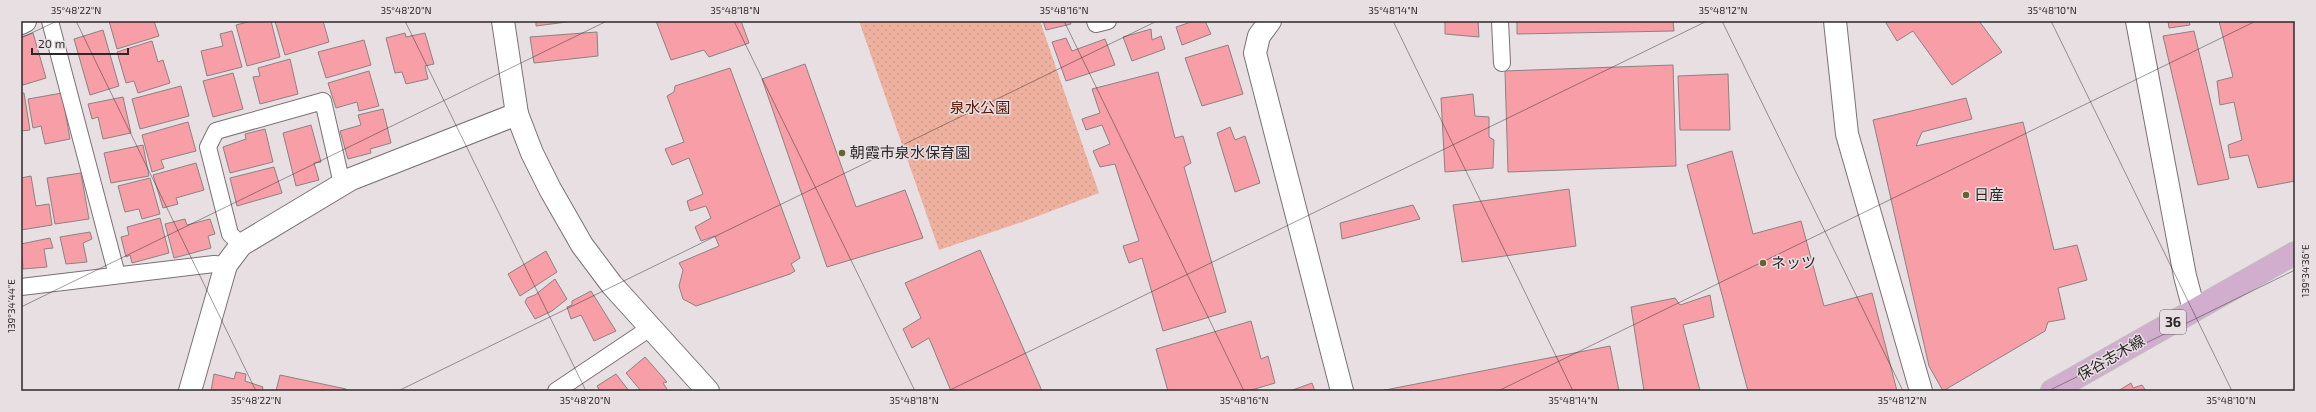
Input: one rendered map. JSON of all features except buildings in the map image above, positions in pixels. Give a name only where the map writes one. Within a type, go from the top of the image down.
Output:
[{"type":"main road","name":"保谷志木線","points":[[2052,391],[2295,253]]},
{"type":"street","points":[[21,23],[25,21]]},
{"type":"street","points":[[503,21],[517,114],[532,153],[550,189],[582,245],[612,285],[708,391]]},
{"type":"street","points":[[1270,21],[1259,36],[1255,54],[1342,391]]},
{"type":"street","points":[[1835,21],[1847,134],[1921,391]]},
{"type":"street","points":[[2136,21],[2185,276],[2194,310]]},
{"type":"street","points":[[190,391],[226,265],[241,245],[342,184],[517,114]]},
{"type":"lane","points":[[50,21],[117,275]]},
{"type":"lane","points":[[1095,21],[1096,24],[1108,21]]},
{"type":"lane","points":[[1500,21],[1502,63]]},
{"type":"lane","points":[[241,245],[230,234],[208,147],[216,131],[323,101],[342,184]]},
{"type":"lane","points":[[21,287],[214,264],[226,265]]},
{"type":"lane","points":[[556,391],[650,328]]},
{"type":"green space","name":"泉水公園","points":[[859,21],[1040,21],[1099,193],[1025,221],[939,250]]},
{"type":"place","name":"朝霞市泉水保育園","points":[[842,153]]},
{"type":"place","name":"日産","points":[[1966,195]]},
{"type":"place","name":"ネッツ","points":[[1763,263]]}]
